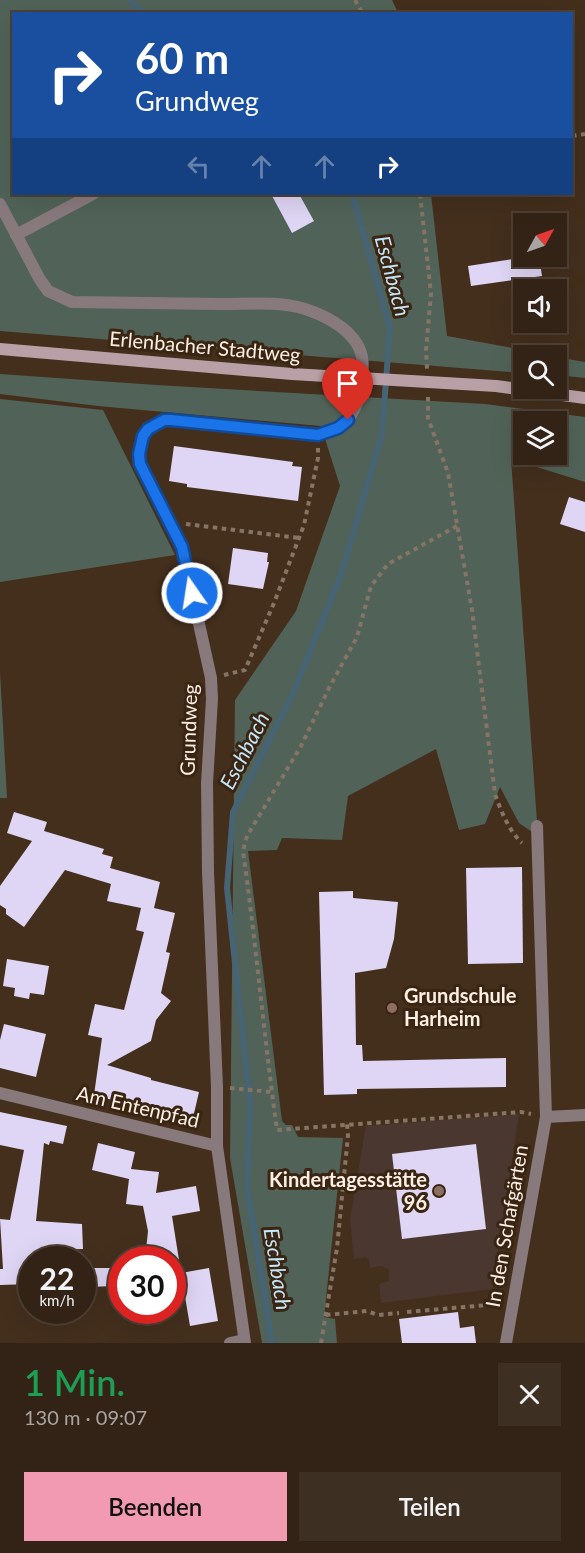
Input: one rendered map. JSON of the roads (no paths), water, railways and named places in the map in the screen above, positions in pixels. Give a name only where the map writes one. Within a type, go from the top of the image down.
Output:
[{"type":"street","points":[[0,204],[16,235],[91,195]]},
{"type":"street","name":"Grundweg","points":[[16,235],[48,291],[72,302],[283,305],[317,314],[342,328],[357,343],[362,356],[360,400],[348,420],[338,428],[318,435],[164,420],[155,423],[143,436],[139,454],[140,464],[182,547],[211,678],[207,783],[208,872],[217,1087],[216,1146]]},
{"type":"street","name":"Erlenbacher Stadtweg","points":[[0,349],[292,374],[496,386],[585,398]]},
{"type":"street","name":"In den Schafgärten","points":[[506,1343],[546,1117],[537,826]]},
{"type":"street","name":"Am Entenpfad","points":[[0,1093],[216,1146],[244,1341]]},
{"type":"street","points":[[546,1117],[585,1115]]},
{"type":"street","points":[[230,1343],[244,1341]]},
{"type":"waterway","name":"Eschbach","points":[[130,0],[142,12]]},
{"type":"waterway","name":"Eschbach","points":[[272,1343],[247,1187],[250,1103],[227,888],[233,812],[292,696],[341,575],[382,434],[390,328],[352,195]]},
{"type":"place","name":"Grundschule Harheim","points":[[392,1008]]},
{"type":"place","name":"Kindertagesstätte 96","points":[[439,1191]]}]
